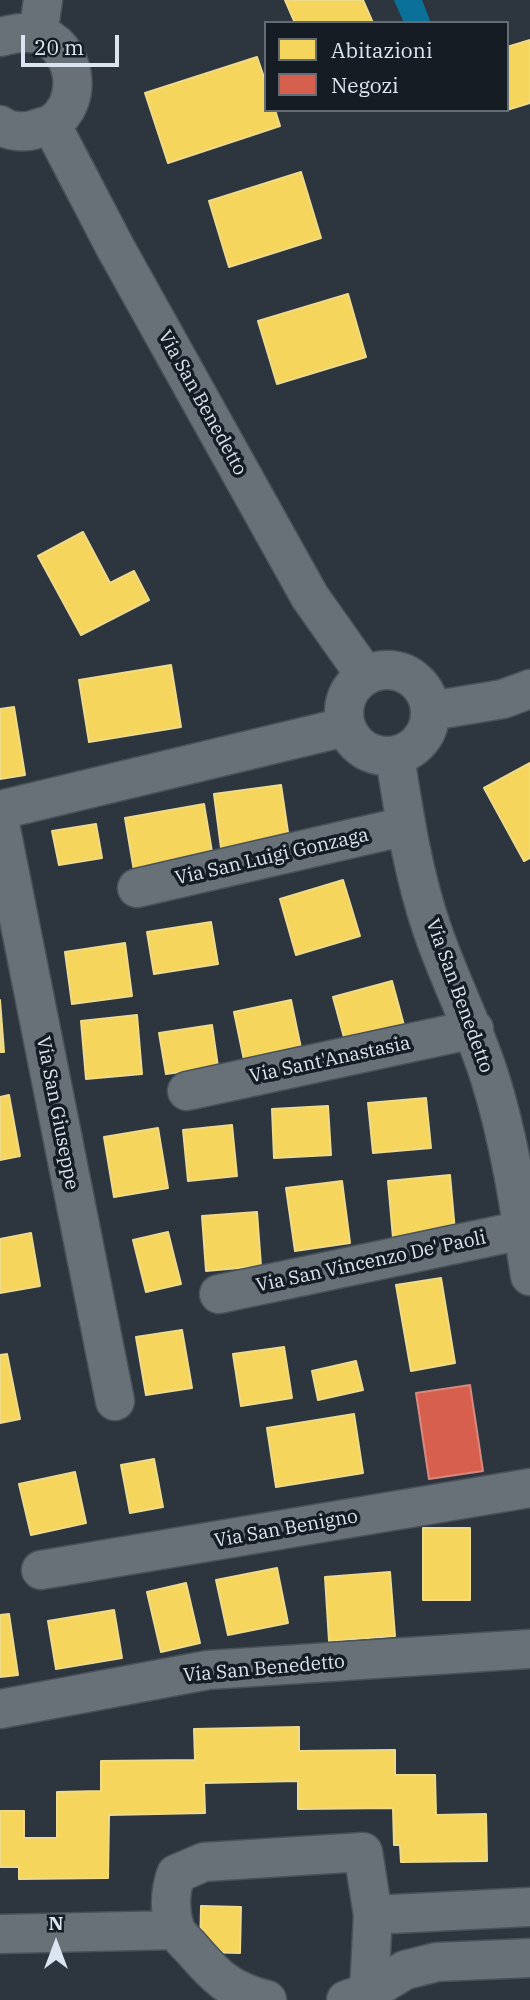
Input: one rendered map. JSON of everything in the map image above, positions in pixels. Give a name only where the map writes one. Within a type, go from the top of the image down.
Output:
[{"type":"street","points":[[0,37],[19,32],[41,17],[71,67],[73,83],[71,99],[63,113],[51,124],[28,132],[0,125]]},
{"type":"street","name":"Via San Benedetto","points":[[51,124],[115,247],[310,597],[365,675]]},
{"type":"street","points":[[382,670],[400,671],[416,680],[426,695],[431,712],[425,736],[407,753],[395,757],[374,755],[356,745],[345,727],[343,715],[348,692],[365,675],[382,670]]},
{"type":"street","points":[[431,712],[503,699],[530,689]]},
{"type":"street","points":[[0,810],[345,727]]},
{"type":"street","name":"Via San Benedetto","points":[[395,757],[406,826],[432,929],[474,1029],[491,1081],[514,1181],[530,1276]]},
{"type":"street","name":"Via San Giuseppe","points":[[0,824],[115,1401]]},
{"type":"street","name":"Via San Luigi Gonzaga","points":[[137,888],[406,826]]},
{"type":"street","name":"Via Sant'Anastasia","points":[[187,1091],[474,1029]]},
{"type":"street","name":"Via San Vincenzo De' Paoli","points":[[219,1294],[523,1230]]},
{"type":"street","name":"Via San Benigno","points":[[41,1570],[530,1488]]},
{"type":"street","name":"Via San Benedetto","points":[[0,1709],[208,1670],[530,1649]]},
{"type":"street","points":[[267,2000],[251,1996],[216,1977],[176,1930],[171,1907],[171,1888],[176,1874],[204,1862],[363,1852],[373,1915],[358,1996]]},
{"type":"street","points":[[373,1915],[530,1907]]},
{"type":"street","points":[[0,1934],[176,1930]]},
{"type":"street","points":[[358,1996],[405,1970],[437,1962],[530,1958]]},
{"type":"water","points":[[394,0],[422,0],[430,21],[403,21]]},
{"type":"building: Abitazioni","points":[[285,0],[363,0],[372,21],[294,21]]},
{"type":"building: Abitazioni","points":[[530,40],[530,103],[509,109],[509,46]]},
{"type":"building: Abitazioni","points":[[257,57],[264,77],[264,112],[276,112],[280,126],[168,163],[145,93]]},
{"type":"building: Abitazioni","points":[[301,172],[321,238],[229,267],[209,201]]},
{"type":"building: Abitazioni","points":[[348,294],[366,357],[277,384],[258,321]]},
{"type":"building: Abitazioni","points":[[83,532],[110,583],[134,571],[149,600],[81,635],[38,556]]},
{"type":"building: Abitazioni","points":[[171,665],[181,727],[89,742],[79,680]]},
{"type":"building: Abitazioni","points":[[14,707],[25,775],[0,779],[0,709]]},
{"type":"building: Abitazioni","points":[[530,763],[530,858],[524,861],[484,788]]},
{"type":"building: Abitazioni","points":[[281,785],[289,839],[221,848],[214,794]]},
{"type":"building: Abitazioni","points":[[204,804],[213,858],[134,871],[125,818]]},
{"type":"building: Abitazioni","points":[[96,824],[102,858],[59,865],[52,831]]},
{"type":"building: Abitazioni","points":[[343,880],[360,936],[296,955],[280,899]]},
{"type":"building: Abitazioni","points":[[211,922],[218,964],[154,974],[147,932]]},
{"type":"building: Abitazioni","points":[[125,943],[132,996],[72,1004],[65,952]]},
{"type":"building: Abitazioni","points":[[392,981],[405,1029],[346,1045],[333,997]]},
{"type":"building: Abitazioni","points":[[0,1000],[4,1052],[0,1052]]},
{"type":"building: Abitazioni","points":[[291,1000],[302,1053],[245,1065],[234,1012]]},
{"type":"building: Abitazioni","points":[[137,1015],[142,1074],[86,1079],[81,1021]]},
{"type":"building: Abitazioni","points":[[212,1025],[218,1067],[166,1074],[159,1033]]},
{"type":"building: Abitazioni","points":[[9,1095],[20,1156],[0,1160],[0,1097]]},
{"type":"building: Abitazioni","points":[[426,1098],[431,1148],[373,1153],[368,1103]]},
{"type":"building: Abitazioni","points":[[328,1106],[331,1155],[274,1158],[272,1109]]},
{"type":"building: Abitazioni","points":[[232,1125],[237,1176],[188,1181],[183,1130]]},
{"type":"building: Abitazioni","points":[[158,1128],[168,1188],[114,1197],[104,1137]]},
{"type":"building: Abitazioni","points":[[450,1175],[455,1231],[393,1238],[388,1181]]},
{"type":"building: Abitazioni","points":[[342,1181],[350,1243],[295,1251],[286,1188]]},
{"type":"building: Abitazioni","points":[[257,1212],[261,1266],[206,1271],[202,1216]]},
{"type":"building: Abitazioni","points":[[168,1232],[181,1284],[146,1292],[133,1240]]},
{"type":"building: Abitazioni","points":[[31,1233],[40,1286],[0,1293],[0,1239]]},
{"type":"building: Abitazioni","points":[[441,1278],[455,1363],[411,1371],[396,1285]]},
{"type":"building: Abitazioni","points":[[182,1330],[192,1388],[146,1395],[136,1337]]},
{"type":"building: Abitazioni","points":[[284,1347],[292,1398],[241,1406],[233,1354]]},
{"type":"building: Abitazioni","points":[[7,1354],[20,1419],[0,1423],[0,1355]]},
{"type":"building: Abitazioni","points":[[356,1361],[363,1390],[318,1400],[312,1371]]},
{"type":"building: Abitazioni","points":[[354,1414],[363,1473],[276,1487],[267,1428]]},
{"type":"building: Abitazioni","points":[[154,1459],[163,1507],[130,1513],[121,1465]]},
{"type":"building: Abitazioni","points":[[75,1472],[86,1523],[31,1535],[19,1484]]},
{"type":"building: Abitazioni","points":[[423,1528],[470,1528],[470,1600],[423,1600]]},
{"type":"building: Abitazioni","points":[[277,1568],[288,1623],[228,1635],[216,1580]]},
{"type":"building: Abitazioni","points":[[390,1572],[395,1636],[329,1641],[325,1577]]},
{"type":"building: Abitazioni","points":[[186,1583],[200,1643],[161,1652],[147,1592]]},
{"type":"building: Abitazioni","points":[[114,1610],[122,1658],[56,1669],[48,1621]]},
{"type":"building: Abitazioni","points":[[9,1614],[18,1675],[0,1677],[0,1615]]},
{"type":"building: Abitazioni","points":[[299,1727],[299,1751],[395,1750],[395,1775],[435,1775],[436,1815],[486,1814],[487,1861],[401,1862],[400,1845],[394,1845],[393,1808],[298,1809],[298,1781],[204,1783],[205,1813],[109,1815],[108,1878],[19,1879],[19,1867],[0,1867],[0,1811],[24,1811],[24,1838],[57,1838],[57,1792],[101,1791],[101,1761],[195,1760],[194,1729]]},
{"type":"building: Abitazioni","points":[[201,1906],[241,1907],[240,1953],[200,1952]]},
{"type":"building: Negozi","points":[[470,1385],[483,1471],[429,1479],[416,1393]]}]
